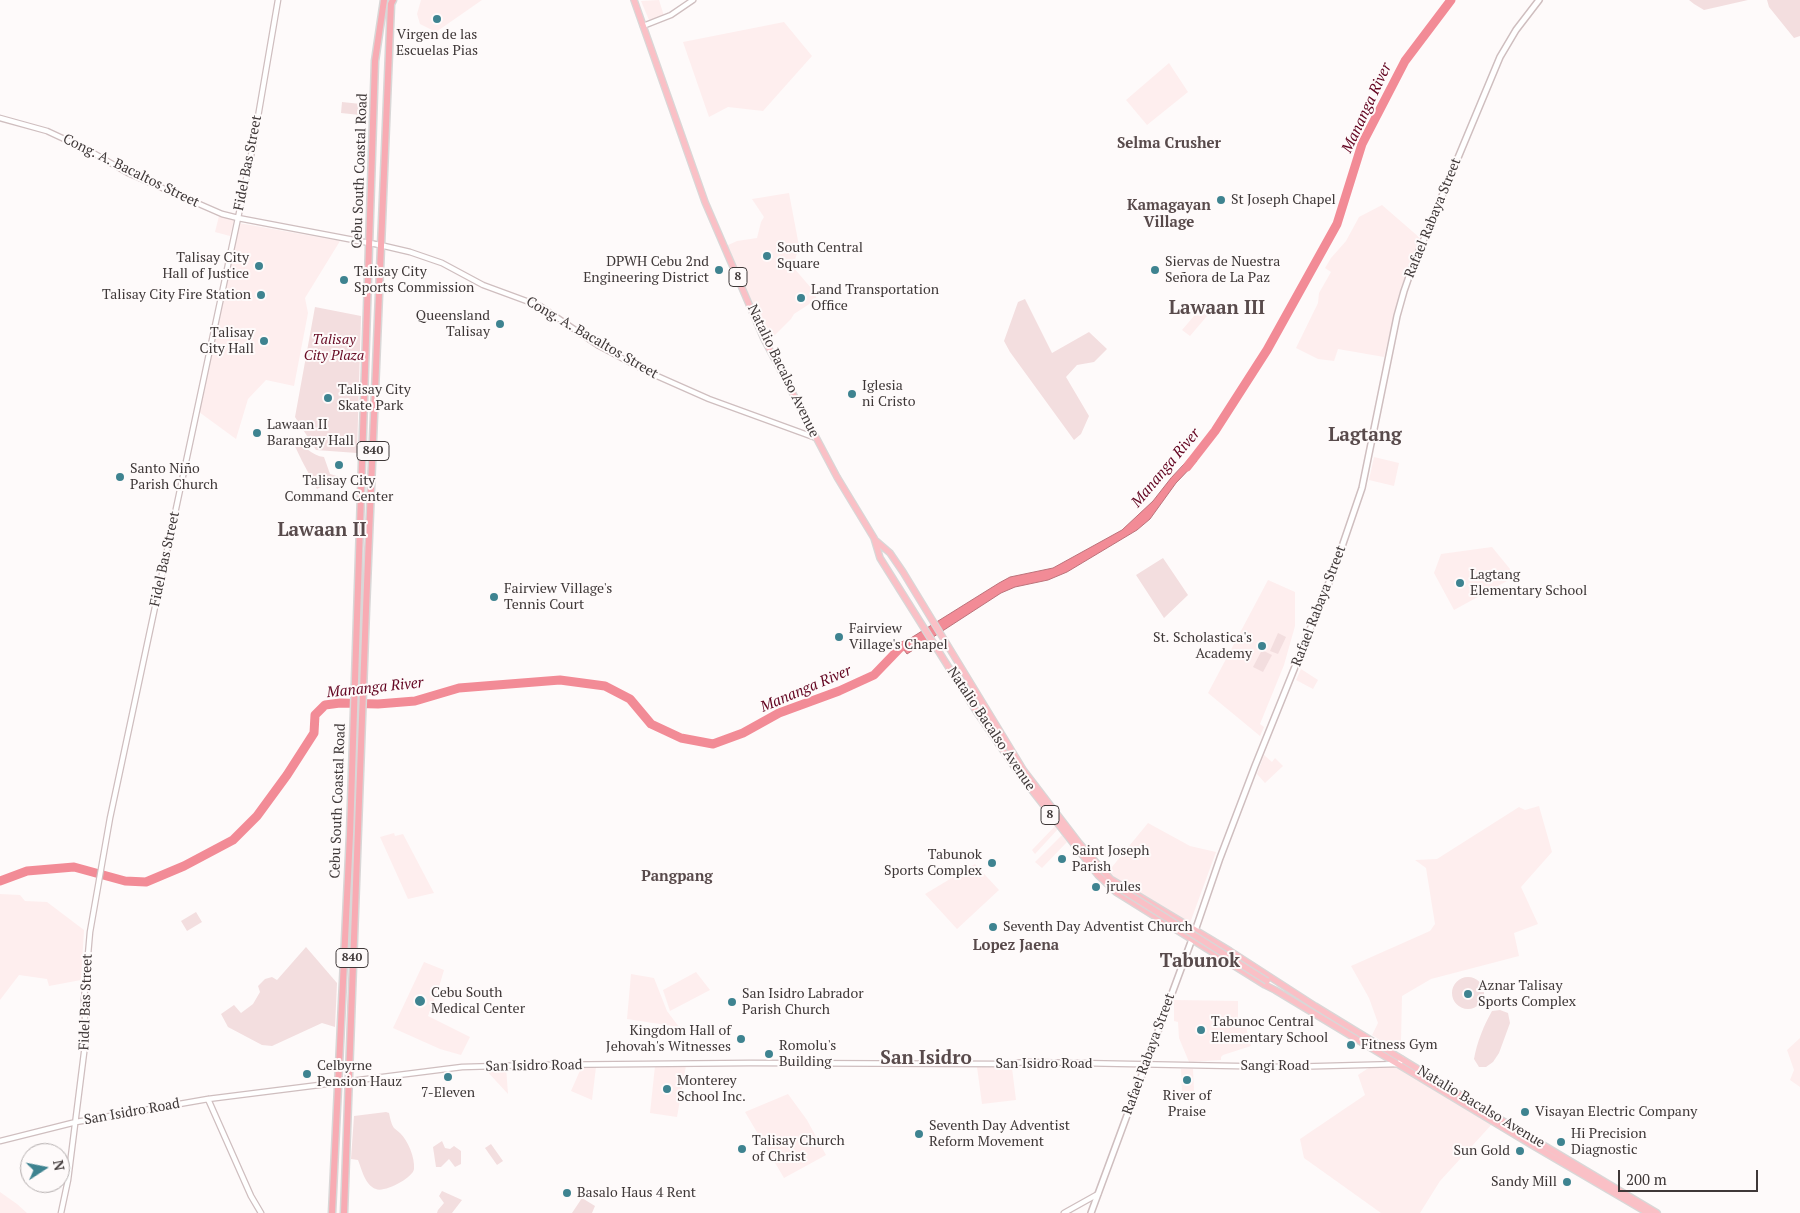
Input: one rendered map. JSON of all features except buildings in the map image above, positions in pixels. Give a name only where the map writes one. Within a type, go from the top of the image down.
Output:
[{"type":"highway","name":"Cebu South Coastal Road","points":[[332,1213],[350,834],[376,49],[384,0]]},
{"type":"highway","name":"Cebu South Coastal Road","points":[[344,1213],[366,609],[393,0]]},
{"type":"main road","name":"Natalio Bacalso Avenue","points":[[634,0],[705,202],[764,339],[837,477],[874,538],[880,558],[978,714],[1020,775],[1078,850],[1110,882],[1267,981],[1275,990]]},
{"type":"main road","name":"Rafael Rabaya Street","points":[[1091,1213],[1192,940],[1220,858],[1334,570],[1356,508],[1368,462],[1397,316],[1412,268],[1500,57],[1516,30],[1539,0]]},
{"type":"main road","name":"Natalio Bacalso Avenue","points":[[874,538],[890,553],[903,572],[1024,772],[1116,892],[1264,985],[1400,1061],[1657,1213]]},
{"type":"main road","name":"Natalio Bacalso Avenue","points":[[1110,882],[1195,931],[1532,1145],[1648,1213]]},
{"type":"main road","name":"Natalio Bacalso Avenue","points":[[1267,981],[1279,984]]},
{"type":"street","name":"Fidel Bas Street","points":[[62,1213],[76,1122],[86,1037],[84,1000],[90,932],[110,818],[253,146],[278,0]]},
{"type":"street","points":[[643,26],[671,15],[693,0]]},
{"type":"street","name":"Cong. A. Bacaltos Street","points":[[0,118],[46,130],[128,173],[215,211],[238,218],[410,252],[442,263],[482,285],[540,306],[600,346],[648,372],[709,400],[816,438]]},
{"type":"street","name":"Sangi Road","points":[[1145,1064],[1286,1067],[1400,1061]]},
{"type":"street","name":"San Isidro Road","points":[[0,1141],[76,1122],[208,1099],[462,1067],[750,1063],[1003,1064],[1027,1062],[1145,1064]]},
{"type":"street","points":[[208,1099],[251,1196],[261,1213]]},
{"type":"street","points":[[1064,1213],[1098,1194]]},
{"type":"shaded area","name":"Virgen de las Escuelas Pias","points":[[421,0],[482,0],[436,32],[420,24],[417,14]]},
{"type":"shaded area","points":[[659,0],[664,16],[649,20],[641,1]]},
{"type":"shaded area","points":[[784,22],[812,56],[763,111],[728,107],[709,117],[683,42]]},
{"type":"shaded area","points":[[1169,63],[1188,92],[1147,125],[1126,100]]},
{"type":"shaded area","name":"South Central Square","points":[[789,193],[799,246],[793,267],[812,289],[817,299],[794,314],[770,340],[726,246],[737,241],[757,238],[764,217],[752,199]]},
{"type":"shaded area","points":[[1382,205],[1420,238],[1401,287],[1384,357],[1338,349],[1334,361],[1318,359],[1296,348],[1318,303],[1319,293],[1331,272],[1325,268],[1331,258],[1346,241],[1359,217]]},
{"type":"shaded area","points":[[219,216],[234,220],[230,236],[215,232]]},
{"type":"shaded area","points":[[239,223],[340,241],[305,298],[308,313],[294,386],[266,380],[248,399],[236,439],[199,412]]},
{"type":"shaded area","points":[[1200,309],[1207,316],[1190,336],[1182,330]]},
{"type":"shaded area","points":[[1192,456],[1197,461],[1176,483],[1150,519],[1137,530],[1067,572],[1048,580],[1015,587],[1001,593],[907,654],[898,642],[906,641],[1010,577],[1053,568],[1122,530],[1153,501]]},
{"type":"shaded area","points":[[1374,457],[1399,463],[1394,486],[1369,480]]},
{"type":"shaded area","name":"Lagtang Elementary School","points":[[1492,547],[1510,569],[1507,581],[1454,610],[1434,573],[1441,554]]},
{"type":"shaded area","name":"St. Scholastica's Academy","points":[[1268,580],[1295,592],[1295,626],[1284,665],[1260,724],[1264,727],[1260,736],[1208,693]]},
{"type":"shaded area","points":[[1301,669],[1318,680],[1313,689],[1296,680]]},
{"type":"shaded area","points":[[1264,755],[1272,762],[1275,758],[1283,766],[1265,783],[1257,774]]},
{"type":"shaded area","points":[[1539,806],[1552,852],[1521,887],[1538,924],[1514,933],[1519,956],[1431,979],[1402,996],[1401,1041],[1397,1051],[1372,1035],[1378,1023],[1369,998],[1351,966],[1430,931],[1435,924],[1426,868],[1415,860],[1437,859],[1519,807],[1525,810]]},
{"type":"shaded area","points":[[1148,823],[1190,846],[1216,852],[1190,923],[1107,873]]},
{"type":"shaded area","points":[[1055,826],[1058,829],[1035,854],[1032,850]]},
{"type":"shaded area","points":[[394,833],[395,836],[403,834],[434,893],[408,899],[380,837]]},
{"type":"shaded area","points":[[1062,835],[1067,842],[1042,868],[1035,862]]},
{"type":"shaded area","points":[[975,864],[999,890],[957,929],[925,894]]},
{"type":"shaded area","points":[[0,894],[20,895],[25,901],[47,902],[84,930],[81,980],[49,986],[47,979],[19,975],[0,1000]]},
{"type":"shaded area","name":"Cebu South Medical Center","points":[[424,962],[444,970],[428,1016],[470,1037],[461,1055],[440,1049],[393,1028]]},
{"type":"shaded area","points":[[696,972],[710,990],[670,1011],[663,990]]},
{"type":"shaded area","points":[[631,974],[654,978],[667,1011],[679,1027],[627,1019]]},
{"type":"shaded area","name":"Tabunoc Central Elementary School","points":[[1174,1000],[1238,1001],[1238,1028],[1246,1027],[1251,1046],[1223,1055],[1221,1060],[1189,1062],[1179,1038],[1178,1022],[1174,1021]]},
{"type":"shaded area","points":[[1800,1038],[1800,1087],[1790,1080],[1794,1070],[1787,1050]]},
{"type":"shaded area","points":[[1373,1065],[1399,1066],[1493,1123],[1440,1181],[1420,1213],[1381,1213],[1304,1158],[1300,1139],[1365,1095],[1358,1075]]},
{"type":"shaded area","points":[[582,1066],[596,1067],[592,1100],[571,1091]]},
{"type":"shaded area","name":"Monterey School Inc.","points":[[655,1066],[686,1066],[677,1117],[650,1113]]},
{"type":"shaded area","points":[[506,1067],[508,1094],[484,1068]]},
{"type":"shaded area","points":[[977,1067],[1012,1068],[1016,1100],[982,1104]]},
{"type":"shaded area","name":"River of Praise","points":[[1181,1069],[1193,1069],[1194,1091],[1182,1092]]},
{"type":"shaded area","points":[[788,1094],[807,1120],[826,1155],[784,1178],[745,1112]]},
{"type":"shaded area","points":[[0,1192],[17,1204],[27,1213],[0,1213]]},
{"type":"green space","points":[[1689,0],[1748,0],[1704,10]]},
{"type":"green space","points":[[1767,0],[1800,0],[1800,36],[1794,38],[1769,7]]},
{"type":"green space","points":[[342,102],[361,104],[360,115],[341,113]]},
{"type":"green space","points":[[1025,299],[1052,353],[1089,332],[1107,349],[1094,362],[1077,365],[1066,377],[1089,416],[1081,434],[1074,440],[1004,341],[1018,302]]},
{"type":"green space","name":"Talisay City Plaza","points":[[315,307],[361,316],[357,453],[316,450],[295,417]]},
{"type":"green space","points":[[291,438],[315,454],[324,457],[330,474],[340,477],[317,489]]},
{"type":"green space","points":[[1163,558],[1188,595],[1164,618],[1136,575]]},
{"type":"green space","points":[[1278,633],[1286,637],[1278,654],[1270,651]]},
{"type":"green space","points":[[1262,650],[1272,655],[1263,672],[1253,667]]},
{"type":"green space","points":[[196,912],[202,922],[187,931],[181,921]]},
{"type":"green space","points":[[306,947],[337,983],[335,1027],[322,1023],[272,1046],[262,1045],[228,1027],[221,1014],[234,1005],[241,1013],[253,1004],[260,992],[258,986],[265,979],[272,977],[277,980]]},
{"type":"green space","name":"Aznar Talisay Sports Complex","points":[[1468,977],[1474,978],[1479,982],[1483,987],[1483,999],[1479,1004],[1474,1008],[1468,1009],[1462,1008],[1457,1004],[1453,999],[1452,993],[1453,987],[1457,982],[1462,978]]},
{"type":"green space","points":[[1500,1010],[1508,1013],[1510,1023],[1499,1053],[1493,1062],[1486,1067],[1479,1067],[1474,1059],[1481,1034],[1492,1011]]},
{"type":"green space","points":[[389,1113],[394,1128],[403,1136],[408,1145],[412,1154],[414,1169],[404,1180],[380,1190],[369,1184],[358,1160],[351,1159],[354,1116]]},
{"type":"green space","points":[[442,1141],[445,1148],[450,1149],[454,1146],[461,1151],[461,1164],[455,1167],[449,1159],[441,1167],[436,1167],[433,1147]]},
{"type":"green space","points":[[491,1144],[503,1161],[497,1165],[485,1148]]},
{"type":"green space","points":[[442,1191],[462,1200],[452,1213],[437,1213],[444,1203],[439,1196]]},
{"type":"green space","points":[[582,1198],[595,1206],[592,1213],[572,1213]]},
{"type":"waterway","name":"Mananga River","points":[[1187,467],[1215,431],[1267,350],[1337,224],[1362,144],[1405,61],[1451,0]]},
{"type":"waterway","name":"Mananga River","points":[[0,881],[27,871],[74,867],[125,881],[146,882],[184,866],[233,840],[257,816],[287,775],[314,733],[315,715],[325,705],[415,701],[459,688],[560,680],[605,686],[630,699],[651,724],[681,738],[713,744],[743,733],[779,713],[839,691],[874,675],[900,648],[910,642]]},
{"type":"place","name":"Virgen de las Escuelas Pias","points":[[437,19]]},
{"type":"place","name":"St Joseph Chapel","points":[[1221,200]]},
{"type":"place","name":"South Central Square","points":[[767,256]]},
{"type":"place","name":"Talisay City Hall of Justice","points":[[259,266]]},
{"type":"place","name":"DPWH Cebu 2nd Engineering District","points":[[719,270]]},
{"type":"place","name":"Siervas de Nuestra Señora de La Paz","points":[[1155,270]]},
{"type":"place","name":"Talisay City Sports Commission","points":[[344,280]]},
{"type":"place","name":"Talisay City Fire Station","points":[[261,295]]},
{"type":"place","name":"Land Transportation Office","points":[[801,298]]},
{"type":"place","name":"Queensland Talisay","points":[[500,324]]},
{"type":"place","name":"Talisay City Hall","points":[[264,341]]},
{"type":"place","name":"Iglesia ni Cristo","points":[[852,394]]},
{"type":"place","name":"Talisay City Skate Park","points":[[328,398]]},
{"type":"place","name":"Lawaan II Barangay Hall","points":[[257,433]]},
{"type":"place","name":"Talisay City Command Center","points":[[339,465]]},
{"type":"place","name":"Santo Niño Parish Church","points":[[120,477]]},
{"type":"place","name":"Lagtang Elementary School","points":[[1460,583]]},
{"type":"place","name":"Fairview Village's Tennis Court","points":[[494,597]]},
{"type":"place","name":"Fairview Village's Chapel","points":[[839,637]]},
{"type":"place","name":"St. Scholastica's Academy","points":[[1262,646]]},
{"type":"place","name":"Saint Joseph Parish","points":[[1062,859]]},
{"type":"place","name":"Tabunok Sports Complex","points":[[992,863]]},
{"type":"place","name":"jrules","points":[[1096,887]]},
{"type":"place","name":"Seventh Day Adventist Church","points":[[993,927]]},
{"type":"place","name":"Aznar Talisay Sports Complex","points":[[1468,994]]},
{"type":"place","name":"Cebu South Medical Center","points":[[420,1001]]},
{"type":"place","name":"San Isidro Labrador Parish Church","points":[[732,1002]]},
{"type":"place","name":"Tabunoc Central Elementary School","points":[[1201,1030]]},
{"type":"place","name":"Kingdom Hall of Jehovah's Witnesses","points":[[741,1039]]},
{"type":"place","name":"Fitness Gym","points":[[1351,1045]]},
{"type":"place","name":"Romolu's Building","points":[[769,1054]]},
{"type":"place","name":"Celbyrne Pension Hauz","points":[[307,1074]]},
{"type":"place","name":"7-Eleven","points":[[448,1077]]},
{"type":"place","name":"River of Praise","points":[[1187,1080]]},
{"type":"place","name":"Monterey School Inc.","points":[[667,1089]]},
{"type":"place","name":"Visayan Electric Company","points":[[1525,1112]]},
{"type":"place","name":"Seventh Day Adventist Reform Movement","points":[[919,1134]]},
{"type":"place","name":"Hi Precision Diagnostic","points":[[1561,1142]]},
{"type":"place","name":"Talisay Church of Christ","points":[[742,1149]]},
{"type":"place","name":"Sun Gold","points":[[1520,1151]]},
{"type":"place","name":"Sandy Mill","points":[[1567,1182]]},
{"type":"place","name":"Basalo Haus 4 Rent","points":[[567,1193]]},
{"type":"district","name":"Selma Crusher","points":[[1169,144]]},
{"type":"district","name":"Kamagayan Village","points":[[1169,214]]},
{"type":"district","name":"Lawaan III","points":[[1217,309]]},
{"type":"district","name":"Lagtang","points":[[1365,436]]},
{"type":"district","name":"Lawaan II","points":[[322,531]]},
{"type":"district","name":"Pangpang","points":[[677,877]]},
{"type":"district","name":"Lopez Jaena","points":[[1016,946]]},
{"type":"district","name":"Tabunok","points":[[1200,962]]},
{"type":"district","name":"San Isidro","points":[[926,1059]]}]
